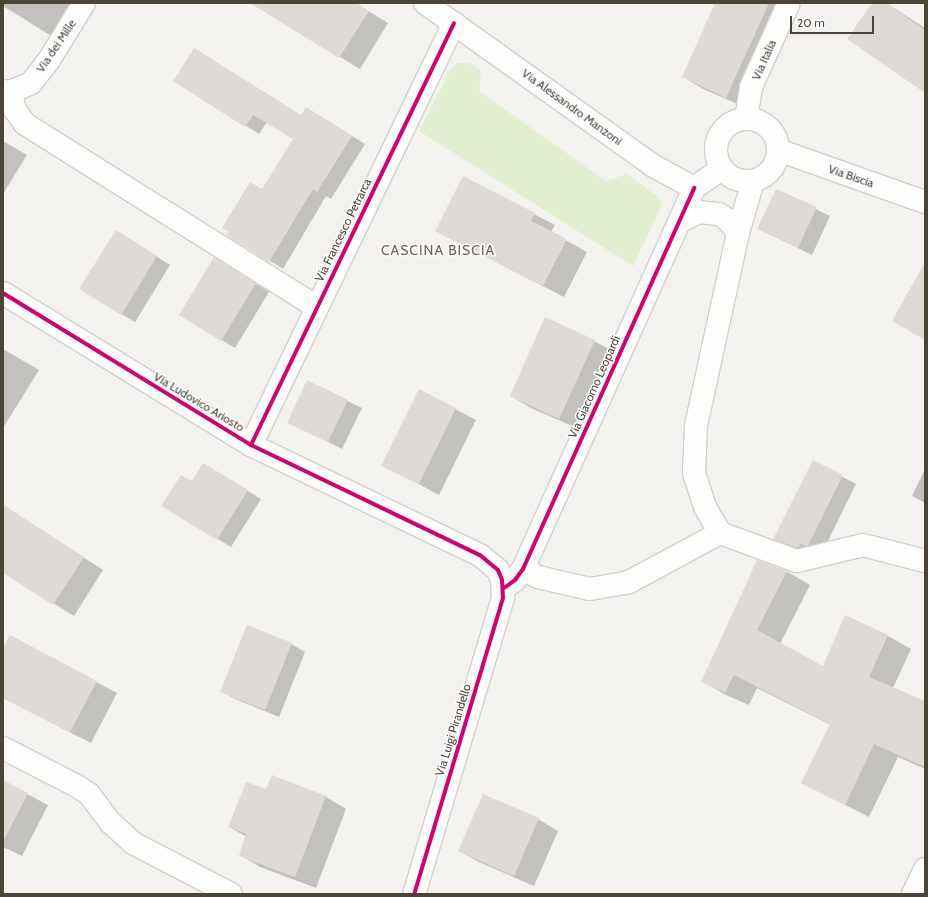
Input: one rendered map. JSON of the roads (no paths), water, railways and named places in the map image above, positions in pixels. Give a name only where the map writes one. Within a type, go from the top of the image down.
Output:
[{"type":"street","name":"Via dei Mille","points":[[6,91],[31,83],[49,60],[84,3]]},
{"type":"street","name":"Via Alessandro Manzoni","points":[[425,3],[652,165],[694,188]]},
{"type":"street","name":"Via Italia","points":[[746,119],[751,87],[789,3]]},
{"type":"street","name":"Via Francesco Petrarca","points":[[251,446],[454,23]]},
{"type":"street","points":[[6,91],[15,110],[25,124],[317,307]]},
{"type":"street","points":[[746,119],[756,120],[765,125],[772,132],[776,140],[778,150],[776,161],[771,170],[763,177],[753,181],[736,180],[721,169],[716,160],[716,141],[728,125],[736,121],[746,119]]},
{"type":"street","name":"Via Biscia","points":[[778,150],[925,202]]},
{"type":"street","points":[[694,188],[721,169]]},
{"type":"street","points":[[753,181],[738,233],[696,426],[694,473],[705,507],[720,533],[797,561],[864,545],[925,561]]},
{"type":"street","name":"Via Giacomo Leopardi","points":[[501,579],[515,580],[523,569],[694,188]]},
{"type":"street","points":[[679,222],[699,212],[720,214],[728,220],[738,233]]},
{"type":"street","name":"Via Ludovico Ariosto","points":[[3,293],[251,446],[480,555],[501,579]]},
{"type":"street","points":[[523,569],[538,577],[590,589],[629,582],[720,533]]},
{"type":"street","name":"Via Luigi Pirandello","points":[[414,894],[503,598],[501,579]]},
{"type":"street","points":[[3,748],[78,786],[89,794],[111,823],[133,843],[231,894]]},
{"type":"street","points":[[913,894],[925,869]]},
{"type":"district","name":"CASCINA BISCIA","points":[[438,250]]}]
